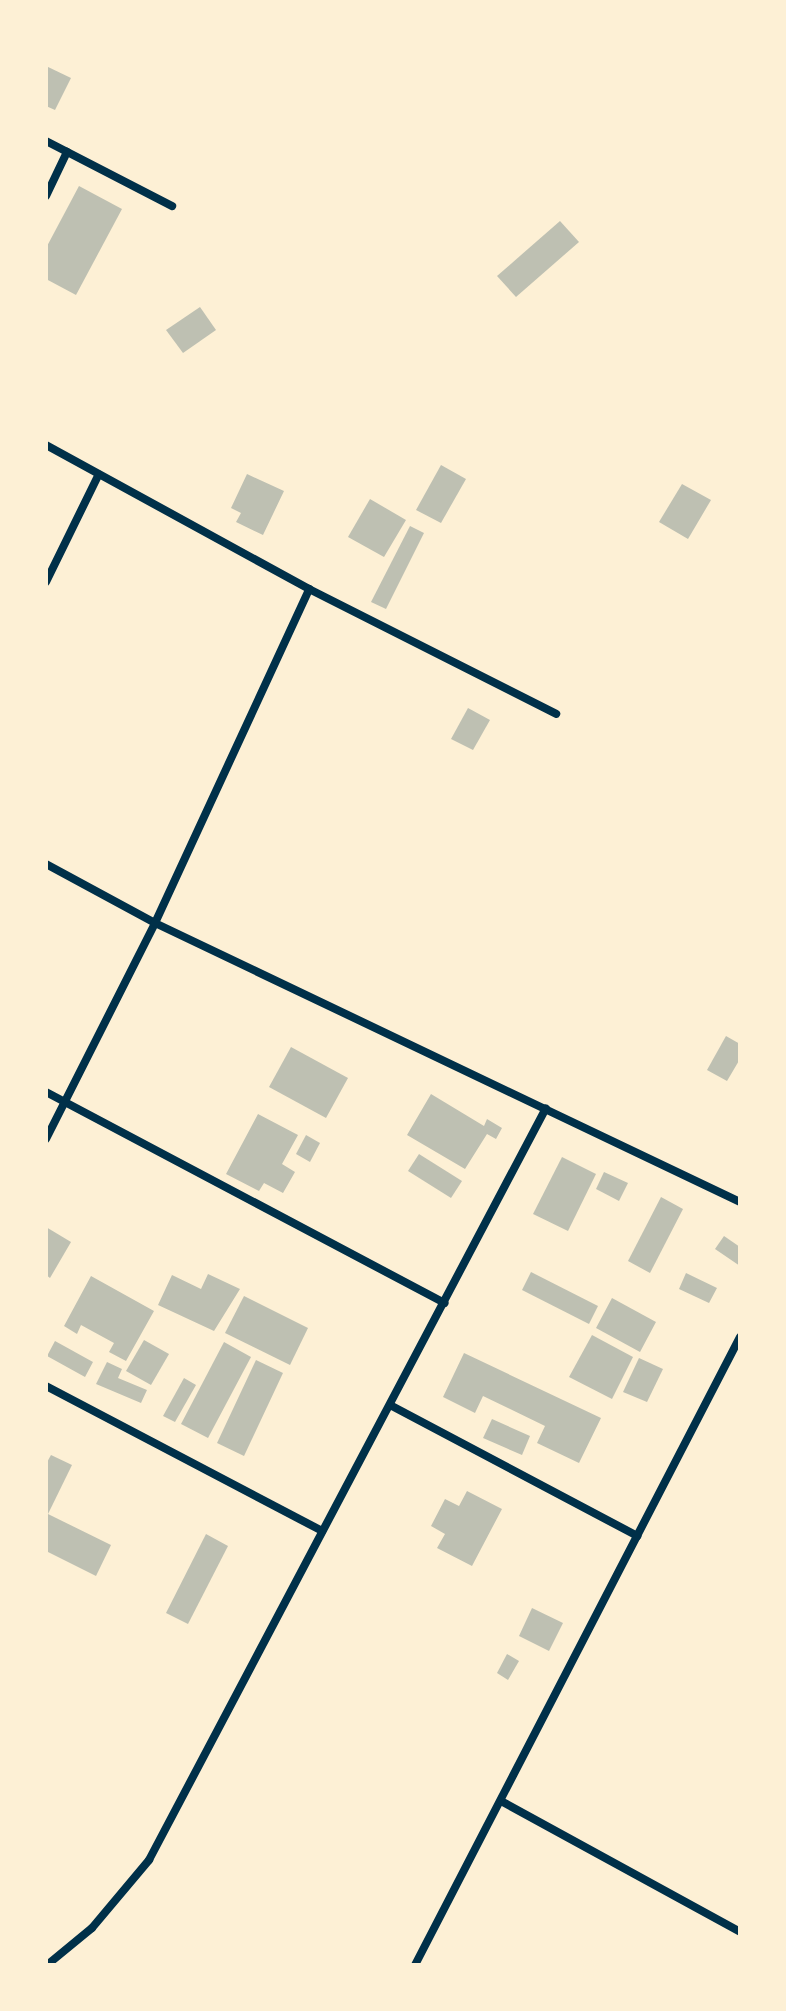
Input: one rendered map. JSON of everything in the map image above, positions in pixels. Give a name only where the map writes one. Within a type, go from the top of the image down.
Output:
[{"type":"street","points":[[46,141],[172,206]]},
{"type":"street","points":[[46,196],[67,152]]},
{"type":"street","points":[[46,445],[309,589],[556,714]]},
{"type":"street","points":[[46,582],[99,474]]},
{"type":"street","points":[[46,1139],[155,923],[309,589]]},
{"type":"street","points":[[46,864],[155,923],[740,1202]]},
{"type":"street","points":[[46,1092],[445,1303]]},
{"type":"street","points":[[51,1964],[92,1928],[149,1860],[546,1108]]},
{"type":"street","points":[[415,1965],[740,1337]]},
{"type":"street","points":[[46,1386],[322,1531]]},
{"type":"street","points":[[390,1405],[637,1536]]},
{"type":"street","points":[[501,1801],[740,1932]]},
{"type":"building","points":[[46,66],[71,78],[55,110],[46,106]]},
{"type":"building","points":[[79,186],[122,209],[76,295],[46,279],[46,248]]},
{"type":"building","points":[[560,221],[579,242],[516,297],[497,276]]},
{"type":"building","points":[[200,307],[216,330],[183,353],[166,330]]},
{"type":"building","points":[[441,465],[466,479],[441,523],[416,510]]},
{"type":"building","points":[[247,474],[284,491],[263,535],[236,522],[241,513],[231,508]]},
{"type":"building","points":[[682,484],[711,500],[688,539],[659,522]]},
{"type":"building","points":[[370,499],[406,520],[384,557],[348,537]]},
{"type":"building","points":[[410,526],[424,533],[386,609],[371,602]]},
{"type":"building","points":[[468,708],[490,720],[473,750],[451,739]]},
{"type":"building","points":[[726,1036],[740,1044],[740,1059],[727,1081],[707,1070]]},
{"type":"building","points":[[291,1047],[348,1078],[326,1118],[269,1087]]},
{"type":"building","points":[[431,1094],[484,1126],[487,1119],[502,1128],[496,1139],[487,1134],[465,1169],[407,1135]]},
{"type":"building","points":[[258,1114],[298,1135],[282,1164],[295,1172],[283,1193],[264,1183],[259,1191],[226,1174]]},
{"type":"building","points":[[306,1135],[320,1143],[310,1162],[296,1154]]},
{"type":"building","points":[[419,1154],[462,1181],[451,1198],[408,1171]]},
{"type":"building","points":[[562,1157],[596,1174],[568,1231],[533,1214]]},
{"type":"building","points":[[604,1172],[628,1183],[619,1201],[596,1189]]},
{"type":"building","points":[[661,1197],[683,1209],[650,1273],[628,1261]]},
{"type":"building","points":[[46,1227],[71,1242],[50,1278],[46,1275]]},
{"type":"building","points":[[724,1236],[740,1247],[740,1266],[715,1249]]},
{"type":"building","points":[[531,1272],[598,1306],[589,1324],[522,1290]]},
{"type":"building","points":[[686,1273],[717,1288],[709,1303],[679,1289]]},
{"type":"building","points":[[208,1274],[240,1289],[214,1331],[158,1305],[172,1275],[201,1289]]},
{"type":"building","points":[[91,1276],[154,1311],[126,1361],[109,1352],[114,1343],[81,1325],[77,1334],[64,1326]]},
{"type":"building","points":[[244,1296],[308,1328],[290,1365],[225,1333]]},
{"type":"building","points":[[612,1298],[656,1322],[640,1352],[596,1328]]},
{"type":"building","points":[[592,1335],[633,1357],[612,1399],[569,1377]]},
{"type":"building","points":[[144,1340],[169,1354],[151,1385],[126,1371]]},
{"type":"building","points":[[55,1341],[93,1362],[85,1377],[47,1356]]},
{"type":"building","points":[[224,1342],[251,1357],[208,1438],[181,1424]]},
{"type":"building","points":[[464,1353],[601,1418],[579,1463],[537,1443],[545,1426],[483,1396],[475,1413],[443,1397]]},
{"type":"building","points":[[639,1358],[663,1369],[647,1402],[623,1392]]},
{"type":"building","points":[[256,1360],[283,1373],[244,1456],[217,1443]]},
{"type":"building","points":[[107,1362],[122,1369],[118,1378],[147,1390],[141,1403],[96,1384]]},
{"type":"building","points":[[184,1378],[196,1385],[175,1422],[163,1416]]},
{"type":"building","points":[[492,1419],[530,1436],[522,1455],[483,1438]]},
{"type":"building","points":[[51,1455],[72,1465],[48,1514],[46,1464]]},
{"type":"building","points":[[467,1491],[502,1509],[472,1566],[437,1548],[445,1534],[431,1526],[445,1499],[459,1506]]},
{"type":"building","points":[[48,1514],[111,1545],[96,1576],[46,1551]]},
{"type":"building","points":[[206,1534],[228,1546],[188,1624],[166,1613]]},
{"type":"building","points":[[532,1608],[563,1623],[549,1651],[519,1636]]},
{"type":"building","points":[[507,1654],[519,1661],[508,1680],[497,1673]]}]
